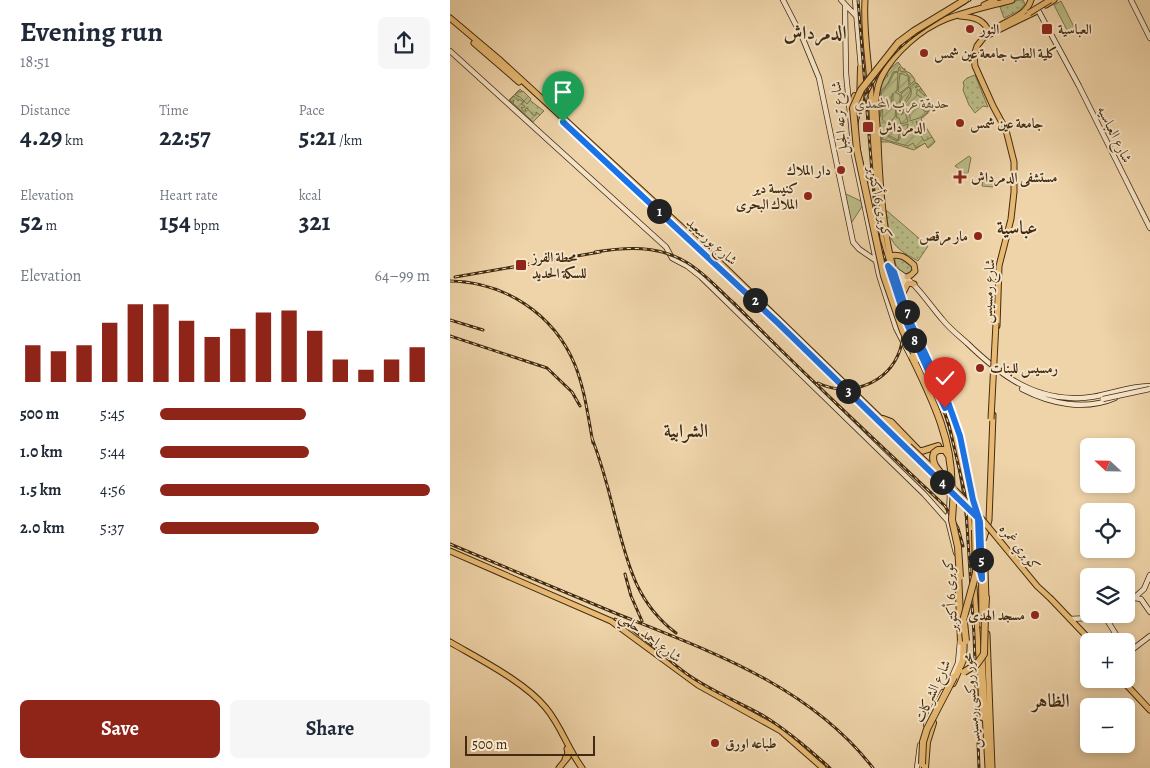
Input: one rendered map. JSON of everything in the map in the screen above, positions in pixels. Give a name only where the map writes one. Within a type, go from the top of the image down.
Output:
[{"type":"highway","name":"كوبرى 6 أكتوبر","points":[[924,752],[927,729],[957,671],[961,651],[962,628],[957,554],[950,523],[952,481],[950,454],[942,425],[898,327],[884,284],[855,154],[851,112],[853,100],[858,91],[893,44],[909,31],[960,0]]},
{"type":"highway","name":"كوبرى 6 أكتوبر","points":[[924,752],[932,725],[956,681],[965,658],[966,641],[958,548],[952,520],[954,475],[940,412],[903,331],[884,276],[856,150],[853,108],[858,95],[895,46],[910,33],[965,0]]},
{"type":"highway","points":[[854,121],[860,105],[861,68]]},
{"type":"highway","points":[[883,419],[890,422],[919,451],[922,452],[940,446],[950,454]]},
{"type":"highway","points":[[950,454],[945,450],[940,450],[934,453],[932,459],[951,486]]},
{"type":"highway","points":[[921,767],[926,740],[936,712],[962,664],[964,611],[974,585],[976,573],[974,503]]},
{"type":"highway","points":[[956,681],[964,672],[978,664],[982,658],[985,647],[984,615],[986,598]]},
{"type":"highway","points":[[921,767],[924,752]]},
{"type":"main road","points":[[783,0],[815,66],[853,242],[859,249],[875,260]]},
{"type":"main road","points":[[841,0],[857,17]]},
{"type":"main road","points":[[855,0],[861,68]]},
{"type":"main road","name":"محور روكسى رمسيس","points":[[865,0],[864,25],[881,234],[888,266],[907,324],[945,408],[964,478],[969,513],[982,706],[988,756]]},
{"type":"main road","points":[[973,12],[982,6],[1004,0]]},
{"type":"main road","points":[[996,2],[1012,0]]},
{"type":"main road","points":[[1131,0],[1150,38]]},
{"type":"main road","points":[[987,36],[995,28],[1023,13],[1029,1],[1038,10]]},
{"type":"main road","points":[[987,36],[1013,24],[1051,1]]},
{"type":"main road","points":[[987,36],[1051,1]]},
{"type":"main road","name":"شارع رمسيس","points":[[985,650],[980,522],[952,412],[910,321],[889,256],[881,192],[876,99],[877,86],[886,69],[906,46],[943,20],[973,12],[996,2]]},
{"type":"main road","name":"شارع ترعه الجبل","points":[[845,4],[846,73],[854,155],[875,260],[896,328],[924,384],[942,431],[950,469],[947,514]]},
{"type":"main road","name":"شارع العباسيه","points":[[1038,10],[1150,223]]},
{"type":"main road","points":[[956,16],[974,18],[982,22],[987,29],[987,36]]},
{"type":"main road","name":"شارع بورسعيد","points":[[450,19],[691,238],[908,447]]},
{"type":"main road","name":"شارع رمسيس","points":[[987,36],[977,46],[974,56],[976,66],[1007,135],[1013,156],[1015,174],[1011,219],[999,266],[993,367],[988,516],[984,526],[988,768]]},
{"type":"main road","name":"شارع الشركات","points":[[450,51],[666,247],[672,258],[687,266],[705,281],[938,509],[947,520],[956,552],[959,656],[952,676],[933,709],[925,728],[921,767]]},
{"type":"main road","name":"شارع رمسيس","points":[[979,73],[989,102],[1004,131],[1012,167],[1010,211],[997,263],[991,455]]},
{"type":"main road","name":"شارع العباسيه","points":[[1088,103],[1150,228]]},
{"type":"main road","points":[[889,256],[901,255],[914,265],[916,269],[907,277]]},
{"type":"main road","points":[[888,266],[907,277],[944,322],[993,367],[1024,387],[1041,395],[1058,399],[1103,398]]},
{"type":"main road","points":[[901,296],[908,283],[914,284]]},
{"type":"main road","points":[[994,376],[1000,376],[1035,396],[1074,405],[1097,403],[1118,394]]},
{"type":"main road","points":[[1024,387],[1046,394],[1069,398],[1118,394],[1150,388]]},
{"type":"main road","points":[[1057,402],[1077,402],[1150,388]]},
{"type":"main road","name":"شارع بورسعيد","points":[[849,389],[883,419],[908,447]]},
{"type":"main road","name":"كوبري غمره","points":[[908,447],[951,486],[976,512],[1049,600]]},
{"type":"main road","name":"كوبري غمره","points":[[908,447],[978,518],[1049,600]]},
{"type":"main road","name":"شارع الشركات","points":[[936,712],[956,670],[960,652],[957,556],[947,514],[938,509]]},
{"type":"main road","points":[[978,518],[982,579]]},
{"type":"main road","name":"شارع احمد حلمي","points":[[450,553],[616,624],[686,677],[711,693],[777,728],[823,768]]},
{"type":"main road","points":[[1135,597],[1141,592],[1150,575]]},
{"type":"main road","points":[[1135,598],[1142,599],[1150,612]]},
{"type":"main road","points":[[1049,600],[1082,633]]},
{"type":"main road","points":[[1049,600],[1081,633]]},
{"type":"main road","name":"شارع احمد حلمي","points":[[580,609],[624,632],[666,666],[696,687],[775,731],[819,768]]},
{"type":"main road","points":[[1070,619],[1080,618]]},
{"type":"main road","points":[[1135,647],[1150,636]]},
{"type":"main road","points":[[450,643],[503,675],[539,700],[552,715],[569,756],[580,768]]},
{"type":"main road","name":"شارع رمسيس","points":[[985,664],[992,768]]},
{"type":"main road","points":[[1129,688],[1150,710]]},
{"type":"main road","points":[[1133,688],[1150,706]]},
{"type":"main road","points":[[559,768],[569,756]]},
{"type":"green space","points":[[1023,0],[1025,4],[1019,11],[1004,18],[1000,7]]},
{"type":"green space","points":[[1061,1],[1075,29],[1068,32],[1054,5]]},
{"type":"green space","name":"حديقة عرب المحمدي","points":[[898,62],[913,77],[934,107],[921,119],[935,142],[928,148],[925,143],[914,150],[889,142],[880,142],[880,135],[883,131],[880,129],[878,107],[880,86],[886,73]]},
{"type":"green space","points":[[898,62],[915,80],[910,85],[908,75],[900,71],[900,67],[898,68],[899,71],[893,72],[888,83],[881,91],[882,84],[888,76],[886,73]]},
{"type":"green space","points":[[898,72],[897,91],[895,92],[900,95],[900,103],[901,94],[909,87],[911,91],[903,104],[904,110],[901,115],[905,112],[908,122],[901,124],[899,118],[896,117],[898,106],[893,103],[893,93],[891,99],[892,104],[896,107],[895,117],[891,125],[888,126],[882,119],[883,104],[881,93],[894,73]]},
{"type":"green space","points":[[900,73],[908,76],[909,86],[900,93],[898,91]]},
{"type":"green space","points":[[975,75],[988,107],[983,106],[975,113],[969,105],[963,90],[963,82]]},
{"type":"green space","points":[[915,83],[918,84],[915,88],[919,86],[921,88],[919,90],[921,89],[925,94],[925,96],[917,89],[916,94],[922,98],[921,106],[924,111],[929,111],[922,117],[910,121],[910,116],[904,105],[911,95],[910,87]]},
{"type":"green space","points":[[520,89],[544,111],[533,122],[509,100]]},
{"type":"green space","points":[[519,91],[523,91],[531,99],[527,104],[515,95]]},
{"type":"green space","points":[[880,94],[882,106],[880,117],[880,100]]},
{"type":"green space","points":[[514,96],[518,101],[519,99],[524,102],[521,104],[525,106],[524,108],[521,107],[523,111],[526,111],[525,109],[527,108],[533,115],[536,115],[536,112],[540,115],[533,122],[513,103],[514,100],[511,102],[510,100]]},
{"type":"green space","points":[[916,121],[920,124],[920,134],[924,141],[932,137],[935,142],[928,148],[925,143],[916,148],[913,143],[908,146],[882,139],[885,134],[898,141],[900,135],[912,126],[915,132],[919,131]]},
{"type":"green space","points":[[908,124],[907,129],[899,134],[898,140],[888,135],[888,131]]},
{"type":"green space","points":[[969,156],[971,158],[968,173],[966,174],[955,166]]},
{"type":"green space","points":[[986,176],[994,177],[993,187],[982,186]]},
{"type":"green space","points":[[844,193],[863,202],[850,225]]},
{"type":"green space","points":[[886,210],[928,246],[918,261],[896,246],[890,236]]},
{"type":"green space","points":[[898,256],[914,268],[909,275],[897,267],[895,258]]},
{"type":"railway","points":[[858,0],[879,239],[901,313],[941,402],[949,425],[965,494],[974,635],[979,768]]},
{"type":"railway","points":[[867,183],[859,148],[857,122],[861,107],[875,79],[896,51],[909,40],[923,29],[970,0]]},
{"type":"railway","points":[[595,252],[630,248],[653,250],[675,256],[699,271],[945,506],[958,528],[963,546]]},
{"type":"railway","points":[[455,277],[600,252]]},
{"type":"railway","points":[[450,281],[490,287],[508,295],[525,304],[541,316],[554,330],[566,347],[575,365],[586,404],[593,443]]},
{"type":"railway","points":[[450,320],[483,330]]},
{"type":"railway","points":[[818,383],[842,389],[866,385],[877,379],[894,362],[900,350],[903,337],[902,324]]},
{"type":"railway","points":[[450,336],[547,368],[572,392],[580,406]]},
{"type":"railway","points":[[592,438],[623,547],[634,578],[650,607],[676,633]]},
{"type":"railway","points":[[450,544],[686,642],[755,674],[819,714],[847,739],[873,768]]},
{"type":"railway","points":[[625,574],[631,596],[642,621]]},
{"type":"railway","points":[[615,619],[634,631],[696,680],[773,722],[798,740],[830,768]]},
{"type":"place","name":"النور","points":[[970,29]]},
{"type":"place","name":"العباسية","points":[[1047,29]]},
{"type":"place","name":"كلية الطب جامعة عين شمس","points":[[924,53]]},
{"type":"place","name":"جامعة عين شمس","points":[[960,123]]},
{"type":"place","name":"الدمرداش","points":[[868,127]]},
{"type":"place","name":"دار الملاك","points":[[841,170]]},
{"type":"place","name":"مستشفى الدمرداش","points":[[960,177]]},
{"type":"place","name":"كنيسة دير الملاك البحرى","points":[[808,196]]},
{"type":"place","name":"مار مرقص","points":[[978,236]]},
{"type":"place","name":"محطة الفرز للسكة الحديد","points":[[521,265]]},
{"type":"place","name":"رمسيس للبنات","points":[[980,368]]},
{"type":"place","name":"مسجد الهدى","points":[[1035,615]]},
{"type":"place","name":"طباعه اورق","points":[[715,743]]},
{"type":"district","name":"الدمرداش","points":[[815,32]]},
{"type":"district","name":"عباسية","points":[[1017,227]]},
{"type":"district","name":"الشرابية","points":[[686,430]]},
{"type":"district","name":"الظاهر","points":[[1051,700]]},
{"type":"route","points":[[563,122],[747,292],[978,518],[982,579],[980,522],[973,500],[956,424],[941,385],[910,321],[894,272],[888,266],[907,324],[934,380],[945,408]]}]
